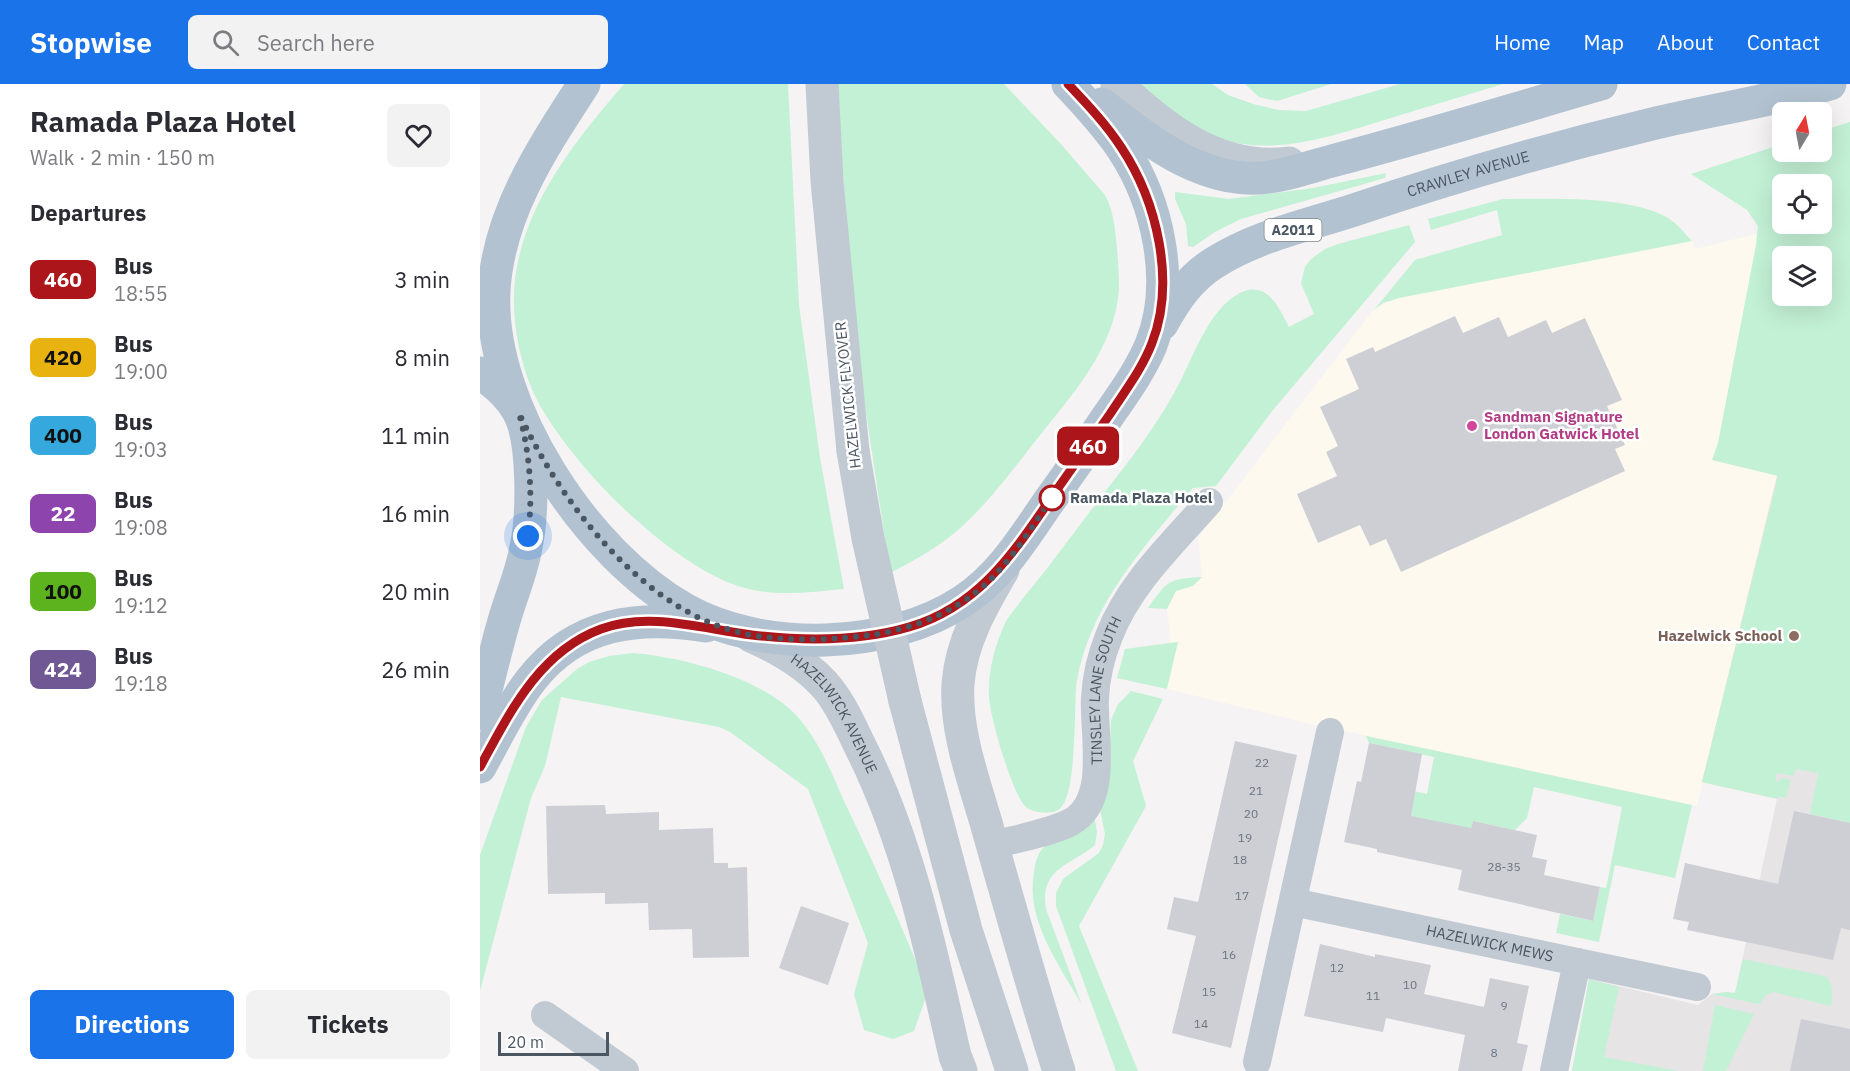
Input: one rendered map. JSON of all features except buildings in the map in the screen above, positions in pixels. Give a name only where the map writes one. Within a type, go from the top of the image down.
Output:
[{"type":"main road","name":"HAZELWICK AVENUE","points":[[584,84],[530,172],[514,206],[497,265],[494,326],[498,353],[519,413],[552,476],[580,515],[603,542],[653,588],[671,601],[706,620],[741,632],[824,639],[871,635],[909,627],[926,621],[964,601],[985,584],[1015,551],[1129,387],[1152,342],[1159,314],[1162,285],[1158,239],[1148,202],[1120,146],[1068,84]]},
{"type":"main road","points":[[1076,84],[1153,141],[1190,163],[1220,174],[1255,178],[1374,150],[1601,84]]},
{"type":"main road","name":"CRAWLEY AVENUE","points":[[1152,342],[1173,304],[1200,273],[1226,256],[1248,246],[1472,172],[1651,124],[1830,84]]},
{"type":"main road","name":"A2011","points":[[480,227],[508,201],[530,172]]},
{"type":"main road","name":"A2011","points":[[480,373],[505,393],[519,413]]},
{"type":"main road","points":[[480,714],[528,536],[530,462],[519,413]]},
{"type":"main road","points":[[480,767],[532,678],[559,654],[591,633],[618,624],[641,622],[684,623],[741,632]]},
{"type":"street","name":"HAZELWICK FLYOVER","points":[[822,84],[828,192],[854,451],[868,538],[905,701],[966,930],[1012,1071]]},
{"type":"street","points":[[1117,84],[1174,133],[1199,147],[1227,158],[1254,163],[1278,164],[1374,150]]},
{"type":"street","name":"TINSLEY LANE SOUTH","points":[[992,845],[1069,822],[1083,810],[1090,798],[1095,781],[1096,688],[1109,636],[1133,591],[1209,502]]},
{"type":"street","name":"HAZELWICK AVENUE","points":[[1015,551],[988,594],[970,630],[958,684],[959,715],[992,845],[1059,1071]]},
{"type":"street","name":"HAZELWICK AVENUE","points":[[741,632],[790,655],[818,679],[836,700],[866,758],[894,821],[914,889],[954,1066]]},
{"type":"street","points":[[1257,1062],[1330,732]]},
{"type":"street","name":"HAZELWICK MEWS","points":[[1293,902],[1697,987]]},
{"type":"street","points":[[1554,1071],[1577,962]]},
{"type":"street","points":[[544,1015],[625,1071]]},
{"type":"shaded area","name":"Hazelwick School","points":[[1850,208],[1850,1071],[1572,1071],[1589,979],[1698,1005],[1712,994],[1735,993],[1777,799],[1702,782],[1819,306],[1832,306],[1832,246],[1821,246],[1821,234],[1832,234],[1832,218]]},
{"type":"shaded area","points":[[1759,233],[1718,444],[1712,460],[1778,475],[1697,806],[1307,723],[1167,689],[1177,642],[1171,643],[1167,609],[1176,591],[1193,586],[1202,577],[1198,538],[1378,306],[1399,298],[1692,241],[1695,249]]},
{"type":"green space","points":[[624,84],[788,84],[799,305],[820,458],[844,589],[794,593],[757,591],[716,577],[685,558],[653,534],[592,476],[566,445],[531,387],[522,362],[515,320],[514,293],[520,252],[529,225],[555,174],[588,127]]},
{"type":"green space","points":[[836,84],[1004,84],[1105,195],[1116,234],[1119,289],[1116,311],[1101,351],[1090,370],[976,513],[937,546],[890,573],[857,352]]},
{"type":"green space","points":[[1137,84],[1212,84],[1228,95],[1253,104],[1279,110],[1306,111],[1400,84],[1503,84],[1330,136],[1264,146],[1242,144],[1208,135],[1176,116]]},
{"type":"green space","points":[[1245,84],[1331,84],[1277,101],[1259,97]]},
{"type":"green space","points":[[1850,122],[1850,823],[1810,814],[1818,773],[1796,769],[1793,776],[1777,773],[1775,783],[1782,778],[1791,780],[1786,798],[1778,796],[1778,799],[1702,782],[1778,476],[1712,460],[1718,443],[1758,226],[1747,210],[1691,174],[1772,147],[1772,162],[1832,162],[1832,128]]},
{"type":"green space","points":[[1386,173],[1385,178],[1241,219],[1215,232],[1193,247],[1188,246],[1186,224],[1175,199],[1175,192],[1229,199],[1313,188]]},
{"type":"green space","points":[[1503,199],[1588,200],[1633,205],[1668,218],[1692,241],[1399,298],[1383,303],[1374,310],[1415,260],[1502,235],[1497,210],[1431,230],[1428,219]]},
{"type":"green space","points":[[1409,225],[1415,242],[1273,410],[1216,486],[1193,488],[1122,577],[1094,626],[1084,652],[1077,680],[1072,772],[1063,804],[1056,811],[1036,812],[1029,809],[1015,788],[997,736],[990,706],[991,667],[1006,621],[1150,432],[1175,392],[1199,341],[1224,305],[1245,291],[1261,291],[1278,306],[1289,327],[1314,314],[1301,283],[1305,267],[1311,259],[1325,249],[1338,244]]},
{"type":"green space","points":[[1202,577],[1193,586],[1176,591],[1167,609],[1148,608],[1165,586],[1175,580]]},
{"type":"green space","points":[[1178,642],[1167,689],[1117,678],[1125,649]]},
{"type":"green space","points":[[633,653],[696,664],[739,679],[778,700],[793,712],[810,732],[829,767],[888,896],[928,991],[914,1031],[893,1039],[864,1030],[854,994],[868,943],[808,789],[730,732],[719,727],[561,697],[545,766],[531,798],[480,991],[480,855],[526,727],[542,700],[577,669],[589,662],[609,656]]},
{"type":"green space","points":[[1131,691],[1163,699],[1133,761],[1146,806],[1079,926],[1138,1071],[1116,1071],[1056,906],[1056,893],[1063,879],[1099,853],[1103,845],[1105,834],[1100,809],[1108,789],[1111,720],[1118,704]]},
{"type":"green space","points":[[1366,736],[1692,805],[1675,878],[1615,865],[1599,942],[1556,933],[1560,914],[1593,921],[1600,887],[1606,888],[1622,807],[1534,787],[1527,818],[1515,830],[1473,821],[1471,829],[1404,815],[1409,790],[1427,794],[1434,757],[1369,743]]},
{"type":"green space","points":[[1094,814],[1097,832],[1095,845],[1051,877],[1045,898],[1047,912],[1082,1005],[1046,942],[1039,925],[1033,890],[1034,873],[1038,856],[1048,843]]},
{"type":"green space","points":[[1743,959],[1825,976],[1831,986],[1831,1006],[1773,992],[1766,995],[1759,1004],[1712,994],[1735,993]]},
{"type":"green space","points":[[1589,979],[1619,987],[1604,1057],[1679,1071],[1572,1071]]},
{"type":"green space","points":[[1715,1005],[1754,1014],[1726,1071],[1703,1071]]},
{"type":"bus line","name":"460","points":[[480,767],[532,678],[571,645],[600,629],[618,624],[669,622],[774,637],[824,639],[871,635],[926,621],[964,601],[979,590],[1015,551],[1129,387],[1152,342],[1159,314],[1162,285],[1161,257],[1148,202],[1120,146],[1068,84]]},
{"type":"place","name":"Sandman Signature London Gatwick Hotel","points":[[1472,426]]},
{"type":"place","name":"Ramada Plaza Hotel","points":[[1052,498]]},
{"type":"place","name":"Hazelwick School","points":[[1794,636]]},
{"type":"route","points":[[528,536],[530,462],[519,413],[552,476],[586,523],[653,588],[686,610],[735,631],[774,637],[824,639],[871,635],[909,627],[926,621],[964,601],[985,584],[1015,551],[1053,496],[1052,498]]}]
